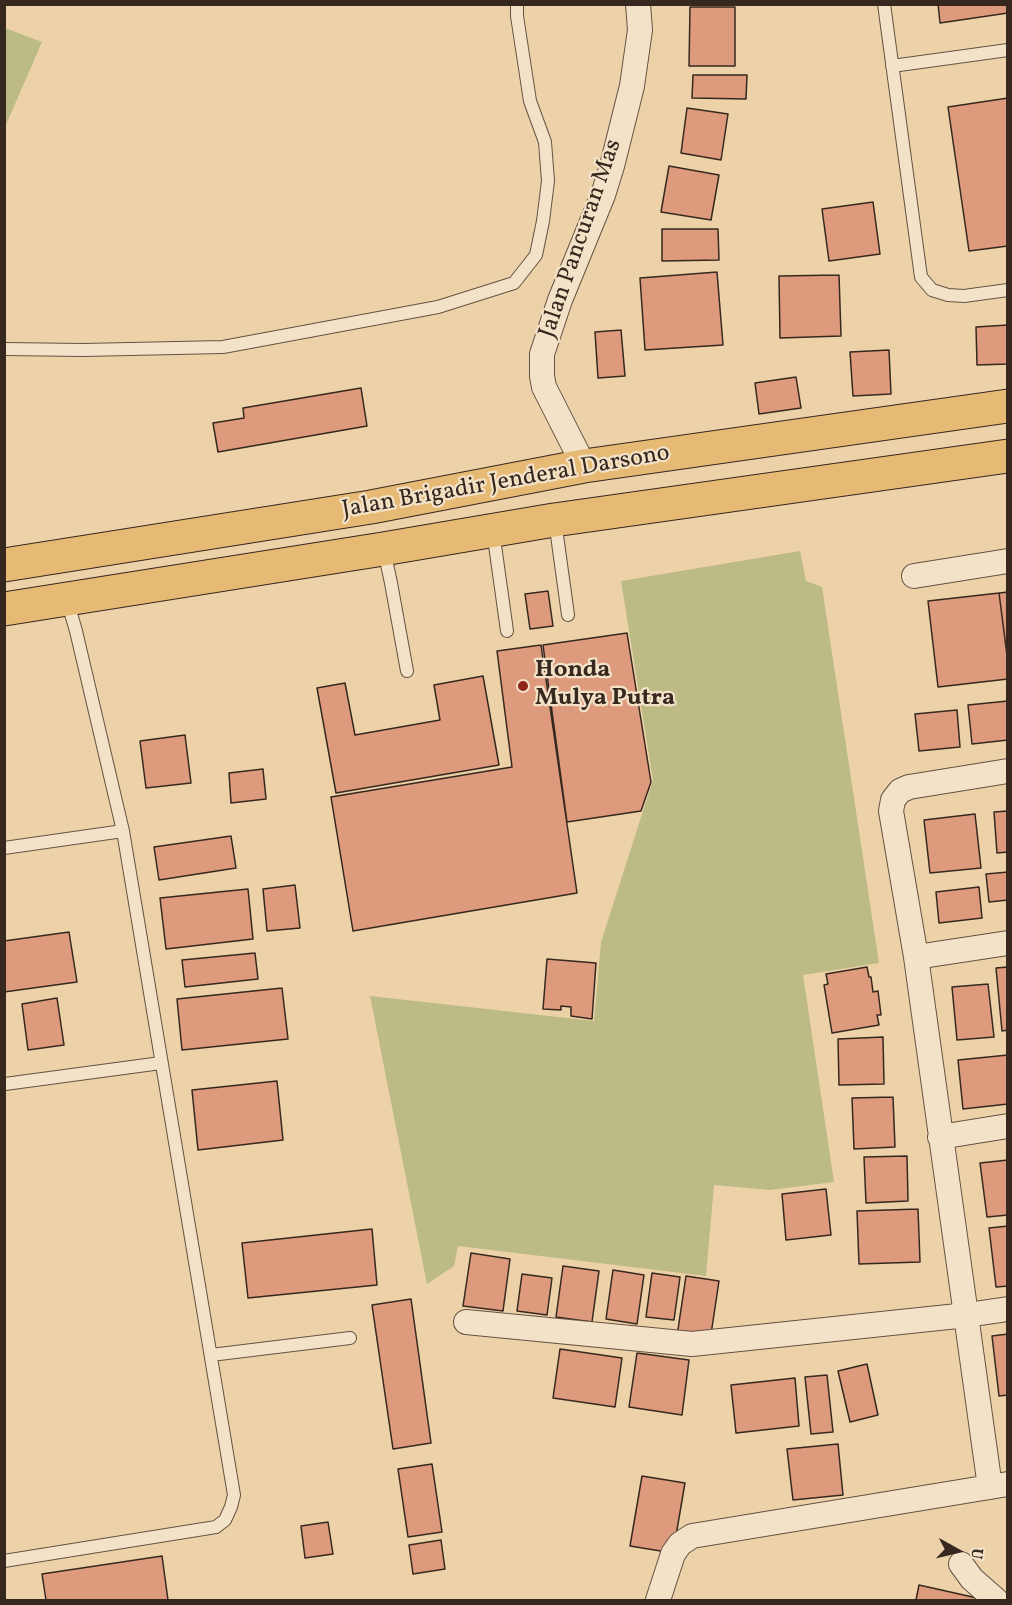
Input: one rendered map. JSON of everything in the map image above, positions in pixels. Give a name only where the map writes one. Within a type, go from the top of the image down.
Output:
[{"type":"highway","name":"Jalan Brigadir Jenderal Darsono","points":[[4,565],[371,507],[584,466],[1008,406]]},
{"type":"highway","name":"Jalan Brigadir Jenderal Darsono","points":[[4,609],[554,520],[1008,456]]},
{"type":"highway","points":[[59,556],[67,599]]},
{"type":"street","name":"Jalan Pancuran Mas","points":[[584,466],[544,387],[542,354],[560,300],[603,195],[612,166],[632,86],[640,30],[638,4]]},
{"type":"street","points":[[914,576],[1008,561]]},
{"type":"street","points":[[658,1600],[674,1554],[680,1544],[693,1536],[999,1485],[967,1315],[916,957],[891,811],[893,800],[900,791],[909,787],[1008,771]]},
{"type":"street","points":[[916,957],[1008,943]]},
{"type":"street","points":[[940,1137],[1008,1126]]},
{"type":"street","points":[[466,1322],[692,1344],[1008,1309]]},
{"type":"street","points":[[961,1564],[972,1579],[996,1600]]},
{"type":"lane","points":[[4,349],[223,347],[438,307],[514,284],[536,255],[549,180],[544,142],[530,101],[517,4]]},
{"type":"lane","points":[[884,4],[921,277],[926,285],[938,293],[957,297],[1008,290]]},
{"type":"lane","points":[[892,66],[1008,50]]},
{"type":"lane","points":[[554,520],[568,615]]},
{"type":"lane","points":[[493,531],[507,631]]},
{"type":"lane","points":[[383,549],[392,583],[407,671]]},
{"type":"lane","points":[[4,1561],[216,1527],[225,1520],[234,1495],[123,831],[67,599]]},
{"type":"lane","points":[[4,848],[123,831]]},
{"type":"lane","points":[[4,1084],[161,1063]]},
{"type":"lane","points":[[210,1355],[350,1338]]},
{"type":"shaded area","points":[[4,28],[42,42],[5,127]]},
{"type":"shaded area","points":[[800,551],[806,581],[822,587],[879,963],[803,975],[834,1182],[770,1190],[714,1185],[706,1276],[458,1246],[454,1266],[427,1284],[370,996],[594,1021],[601,942],[653,780],[621,581]]},
{"type":"building","points":[[938,4],[1008,4],[1008,13],[940,23]]},
{"type":"building","points":[[690,7],[735,7],[735,66],[689,66]]},
{"type":"building","points":[[693,75],[747,75],[746,99],[692,98]]},
{"type":"building","points":[[1008,98],[1008,246],[969,251],[948,107]]},
{"type":"building","points":[[687,108],[728,114],[721,160],[681,153]]},
{"type":"building","points":[[669,166],[719,175],[711,220],[661,212]]},
{"type":"building","points":[[873,202],[880,254],[829,261],[822,209]]},
{"type":"building","points":[[662,229],[718,229],[719,260],[662,261]]},
{"type":"building","points":[[717,272],[723,345],[645,350],[640,278]]},
{"type":"building","points":[[839,275],[841,336],[780,338],[779,276]]},
{"type":"building","points":[[1008,325],[1008,364],[977,365],[976,327]]},
{"type":"building","points":[[621,330],[625,376],[598,378],[595,332]]},
{"type":"building","points":[[889,350],[891,394],[853,396],[850,352]]},
{"type":"building","points":[[796,377],[801,408],[759,414],[755,383]]},
{"type":"building","points":[[361,388],[367,426],[218,452],[213,423],[244,418],[243,408]]},
{"type":"building","points":[[548,591],[553,626],[530,629],[525,594]]},
{"type":"building","points":[[1008,592],[1008,663],[999,593]]},
{"type":"building","points":[[999,593],[1008,679],[938,687],[928,601]]},
{"type":"building","points":[[627,633],[651,782],[641,811],[567,822],[543,645]]},
{"type":"building","points":[[541,645],[577,893],[353,931],[331,797],[512,767],[497,651]]},
{"type":"building","points":[[483,676],[499,765],[336,793],[317,688],[345,683],[355,735],[440,720],[434,685]]},
{"type":"building","points":[[1008,701],[1008,740],[972,744],[968,705]]},
{"type":"building","points":[[957,710],[960,747],[919,751],[915,714]]},
{"type":"building","points":[[185,735],[191,783],[146,788],[140,741]]},
{"type":"building","points":[[263,769],[266,799],[231,803],[229,773]]},
{"type":"building","points":[[1008,811],[1008,852],[997,853],[994,812]]},
{"type":"building","points":[[975,814],[981,868],[930,873],[924,820]]},
{"type":"building","points":[[231,836],[236,868],[159,880],[154,847]]},
{"type":"building","points":[[1008,872],[1008,900],[989,902],[986,874]]},
{"type":"building","points":[[295,885],[300,928],[267,931],[263,889]]},
{"type":"building","points":[[979,887],[982,918],[939,923],[936,892]]},
{"type":"building","points":[[248,889],[253,939],[166,949],[160,898]]},
{"type":"building","points":[[69,932],[77,982],[4,992],[4,941]]},
{"type":"building","points":[[255,953],[258,979],[185,987],[182,960]]},
{"type":"building","points":[[547,959],[596,963],[592,1019],[571,1016],[571,1007],[561,1006],[561,1010],[543,1009]]},
{"type":"building","points":[[867,967],[873,992],[878,991],[881,1015],[877,1015],[879,1025],[832,1033],[824,985],[828,984],[826,974]]},
{"type":"building","points":[[1008,967],[1008,1030],[1002,1031],[996,968]]},
{"type":"building","points":[[988,984],[994,1037],[957,1040],[952,987]]},
{"type":"building","points":[[282,988],[288,1039],[182,1050],[177,999]]},
{"type":"building","points":[[57,998],[64,1045],[28,1050],[22,1004]]},
{"type":"building","points":[[883,1037],[884,1084],[839,1085],[838,1039]]},
{"type":"building","points":[[1008,1055],[1008,1104],[963,1109],[958,1060]]},
{"type":"building","points":[[277,1081],[283,1140],[198,1150],[192,1090]]},
{"type":"building","points":[[893,1097],[895,1147],[854,1149],[852,1098]]},
{"type":"building","points":[[907,1156],[908,1201],[866,1203],[864,1157]]},
{"type":"building","points":[[1008,1160],[1008,1215],[987,1217],[980,1163]]},
{"type":"building","points":[[826,1189],[831,1235],[786,1240],[782,1194]]},
{"type":"building","points":[[918,1209],[920,1262],[859,1264],[857,1211]]},
{"type":"building","points":[[1008,1226],[1008,1286],[996,1287],[989,1228]]},
{"type":"building","points":[[372,1229],[377,1285],[248,1298],[242,1243]]},
{"type":"building","points":[[471,1253],[510,1259],[503,1311],[463,1306]]},
{"type":"building","points":[[563,1266],[599,1271],[592,1322],[556,1317]]},
{"type":"building","points":[[613,1270],[644,1275],[637,1324],[606,1319]]},
{"type":"building","points":[[652,1273],[680,1277],[674,1320],[646,1317]]},
{"type":"building","points":[[522,1274],[552,1278],[547,1315],[517,1311]]},
{"type":"building","points":[[686,1276],[719,1281],[710,1341],[677,1336]]},
{"type":"building","points":[[411,1299],[431,1443],[393,1449],[372,1305]]},
{"type":"building","points":[[1008,1334],[1008,1395],[999,1396],[992,1336]]},
{"type":"building","points":[[560,1349],[622,1358],[615,1407],[553,1398]]},
{"type":"building","points":[[637,1353],[689,1360],[682,1415],[629,1407]]},
{"type":"building","points":[[867,1364],[878,1415],[850,1422],[838,1371]]},
{"type":"building","points":[[827,1375],[833,1432],[811,1434],[805,1377]]},
{"type":"building","points":[[795,1378],[799,1426],[736,1433],[731,1385]]},
{"type":"building","points":[[838,1444],[843,1495],[793,1500],[787,1449]]},
{"type":"building","points":[[432,1464],[442,1532],[408,1537],[398,1469]]},
{"type":"building","points":[[642,1476],[685,1483],[673,1553],[630,1546]]},
{"type":"building","points":[[328,1522],[333,1554],[305,1558],[301,1526]]},
{"type":"building","points":[[441,1540],[445,1569],[413,1574],[409,1545]]},
{"type":"building","points":[[162,1556],[168,1600],[46,1600],[42,1574]]},
{"type":"building","points":[[919,1585],[986,1600],[916,1600]]},
{"type":"place","name":"Honda Mulya Putra","points":[[523,686]]}]
